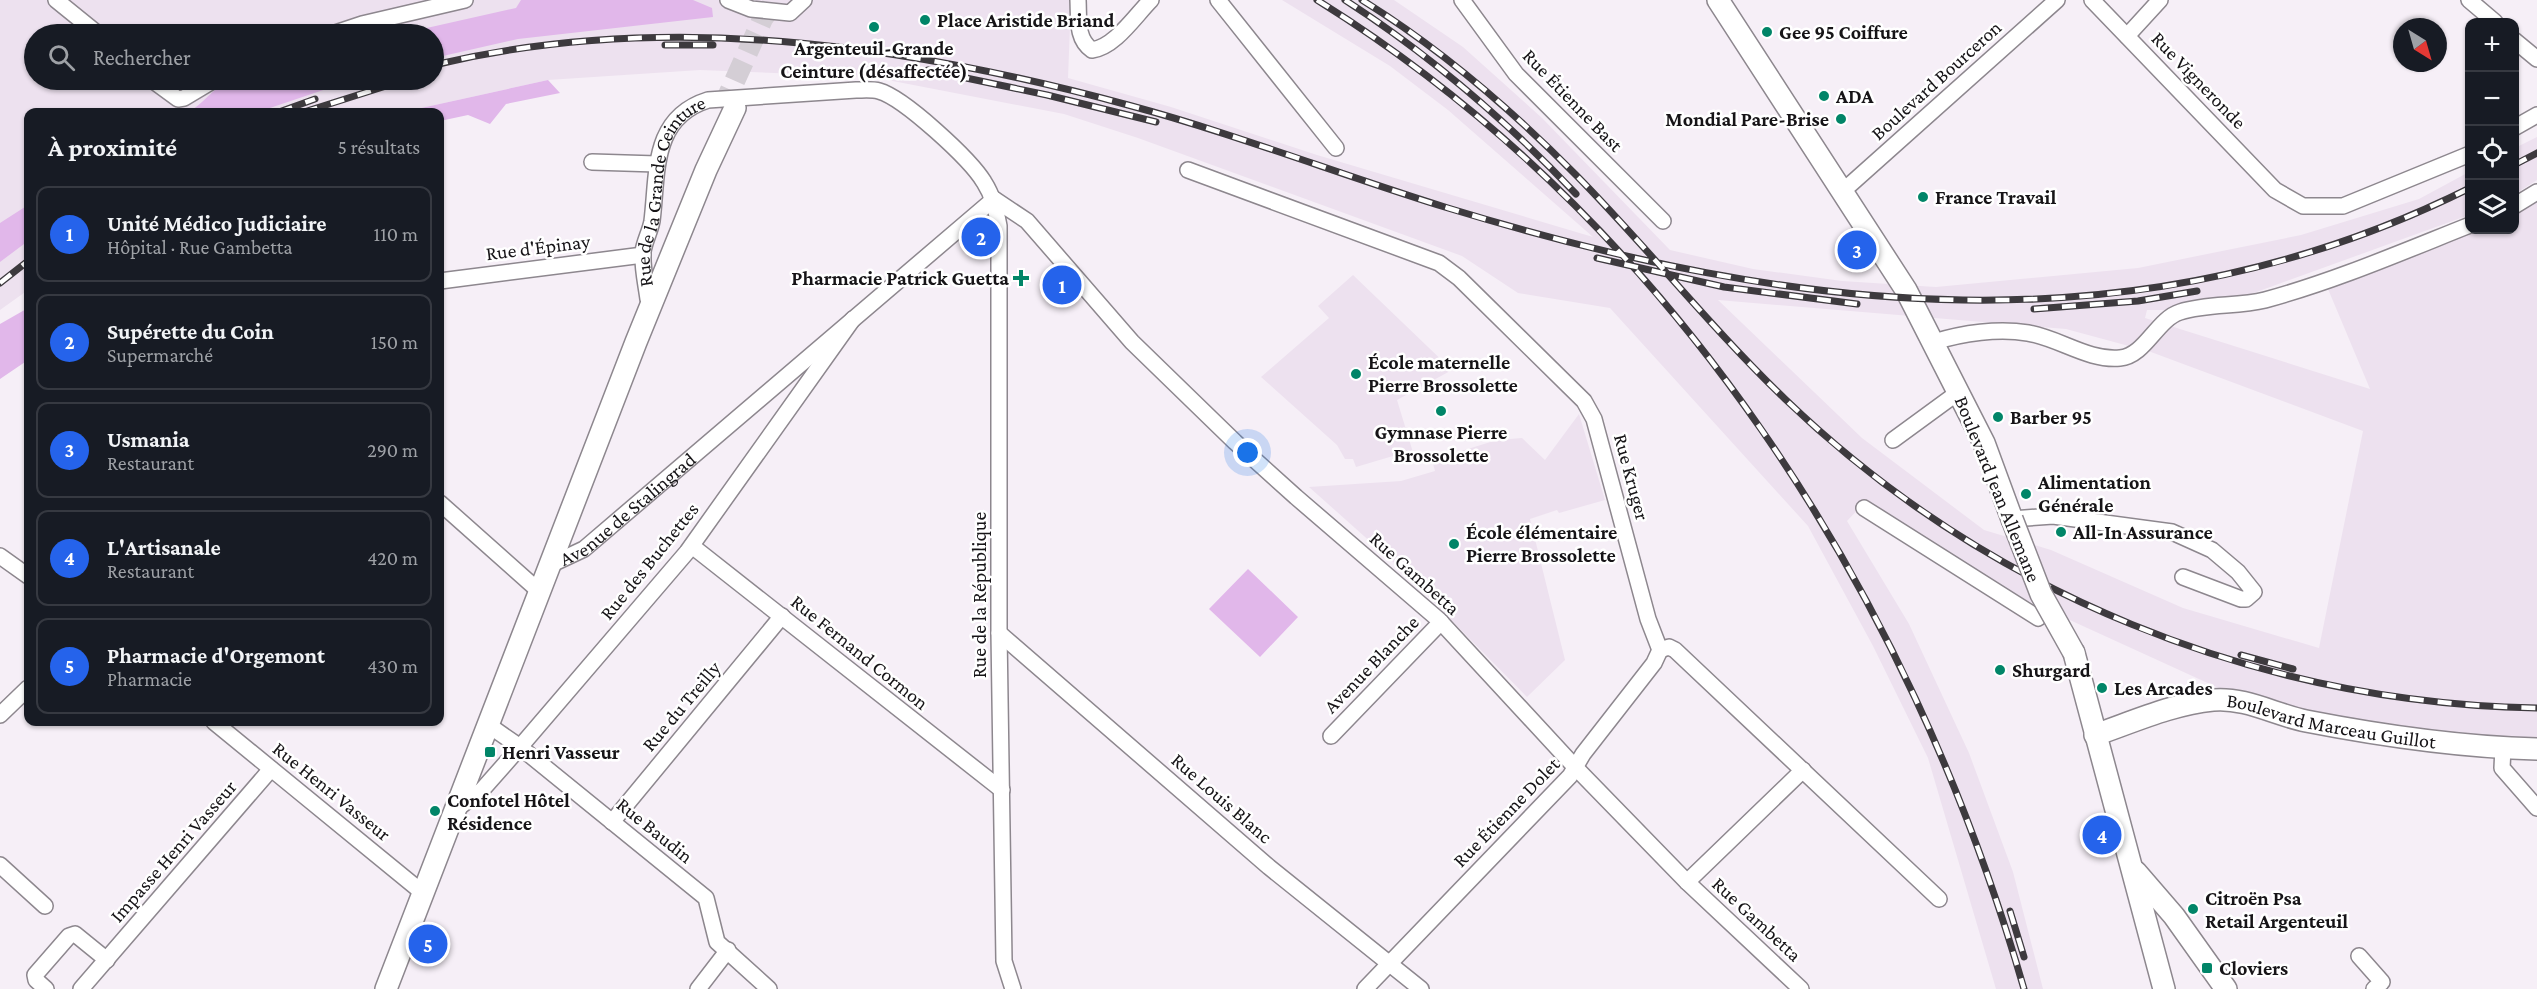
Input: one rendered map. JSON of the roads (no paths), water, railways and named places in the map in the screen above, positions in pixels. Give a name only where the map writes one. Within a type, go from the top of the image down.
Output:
[{"type":"main road","name":"Boulevard Jean Allemane","points":[[1718,0],[1892,267],[1960,391],[1984,443],[2041,594],[2074,653],[2164,989]]},
{"type":"main road","name":"Rue de la Grande Ceinture","points":[[552,564],[636,342],[729,109],[648,299],[636,342]]},
{"type":"main road","name":"Avenue de Stalingrad","points":[[390,987],[487,724],[552,564]]},
{"type":"main road","name":"Boulevard Marceau Guillot","points":[[2095,735],[2165,711],[2212,700],[2231,700],[2298,719],[2419,741],[2537,749]]},
{"type":"main road","points":[[2132,867],[2174,916],[2226,989]]},
{"type":"main road","points":[[2153,946],[2157,924],[2174,916]]},
{"type":"street","points":[[56,0],[86,24]]},
{"type":"street","points":[[362,24],[465,0]]},
{"type":"street","points":[[728,0],[751,9],[763,5],[790,13],[804,0]]},
{"type":"street","points":[[1078,0],[1080,36],[1083,44],[1092,50],[1100,49],[1108,43],[1151,0]]},
{"type":"street","points":[[1218,0],[1336,148]]},
{"type":"street","name":"Rue Étienne Bast","points":[[1462,0],[1516,74],[1663,221]]},
{"type":"street","name":"Boulevard Bourceron","points":[[1843,191],[2057,0]]},
{"type":"street","name":"Rue Vigneronde","points":[[2092,0],[2275,190],[2303,206],[2343,206],[2465,156]]},
{"type":"street","points":[[2127,36],[2160,0]]},
{"type":"street","points":[[2469,0],[2490,18]]},
{"type":"street","points":[[2519,44],[2537,59]]},
{"type":"street","points":[[165,90],[178,99],[197,90]]},
{"type":"street","name":"Rue de la Grande Ceinture","points":[[648,299],[643,255],[651,222],[661,147],[669,130],[683,112],[708,100],[856,90],[880,91],[904,106],[949,142],[974,168],[993,199]]},
{"type":"street","points":[[2518,126],[2537,115]]},
{"type":"street","points":[[592,162],[657,164]]},
{"type":"street","name":"Rue Kruger","points":[[1188,170],[1439,263],[1450,270],[1584,401],[1601,438],[1648,619],[1660,650]]},
{"type":"street","points":[[2519,203],[2537,192]]},
{"type":"street","name":"Avenue de Stalingrad","points":[[552,564],[585,549],[993,199]]},
{"type":"street","name":"Rue Gambetta","points":[[993,199],[1027,221],[1132,342],[1235,442],[1441,622],[1576,768],[1687,882],[1801,989]]},
{"type":"street","name":"Rue de la République","points":[[993,199],[999,226],[999,633],[1004,961],[1013,989]]},
{"type":"street","points":[[1934,342],[1973,333],[2029,333],[2105,358],[2123,358],[2134,352],[2177,313],[2204,306],[2263,300],[2338,277],[2465,227]]},
{"type":"street","name":"Rue d'Épinay","points":[[444,280],[643,255]]},
{"type":"street","name":"Rue des Buchettes","points":[[454,811],[482,790],[692,546],[853,319]]},
{"type":"street","points":[[1893,440],[1960,391]]},
{"type":"street","points":[[444,507],[540,592]]},
{"type":"street","points":[[1864,508],[2038,618],[2050,609]]},
{"type":"street","points":[[2012,519],[2054,516],[2172,532],[2212,550],[2238,572],[2254,592],[2246,599],[2241,599],[2183,577]]},
{"type":"street","name":"Rue Fernand Cormon","points":[[692,546],[1002,790]]},
{"type":"street","points":[[0,556],[24,573]]},
{"type":"street","name":"Rue du Treilly","points":[[612,822],[782,616]]},
{"type":"street","name":"Avenue Blanche","points":[[1331,736],[1441,622]]},
{"type":"street","name":"Rue Louis Blanc","points":[[999,633],[1269,867],[1421,989]]},
{"type":"street","points":[[1660,650],[1669,647],[1675,650],[1939,899]]},
{"type":"street","name":"Rue Étienne Dolet","points":[[1365,989],[1576,768],[1584,754],[1654,663],[1660,650]]},
{"type":"street","points":[[0,716],[24,692]]},
{"type":"street","name":"Rue Baudin","points":[[487,724],[520,747],[706,898],[717,942],[769,989]]},
{"type":"street","name":"Rue Henri Vasseur","points":[[219,726],[423,893]]},
{"type":"street","points":[[2503,748],[2502,768],[2537,808]]},
{"type":"street","name":"Impasse Henri Vasseur","points":[[81,989],[272,769]]},
{"type":"street","points":[[1687,882],[1803,770]]},
{"type":"street","points":[[0,866],[45,906]]},
{"type":"street","points":[[46,989],[36,980],[35,975],[69,936],[75,934],[107,960]]},
{"type":"street","points":[[698,989],[728,950]]},
{"type":"street","points":[[2359,956],[2382,982],[2374,989]]},
{"type":"tunnel","points":[[722,109],[763,18],[776,0]]},
{"type":"railway","points":[[1317,0],[1445,90],[1561,192],[1667,306],[1761,429],[1844,560],[1915,698],[1975,842],[2024,989]]},
{"type":"railway","points":[[1345,0],[1407,43],[1466,90],[1523,141],[1576,194]]},
{"type":"railway","points":[[1362,0],[1420,39],[1501,104],[1576,175],[1731,344],[1785,399],[1864,468],[1948,528],[2038,581],[2132,624],[2229,659],[2330,685],[2433,701],[2537,708]]},
{"type":"railway","points":[[444,63],[520,48],[607,39],[695,37],[782,42],[870,51],[957,65],[1168,116],[1448,208],[1577,244],[1706,273],[1835,292],[1963,300],[2090,295],[2218,276],[2344,241],[2465,190]]},
{"type":"railway","points":[[665,45],[713,45]]},
{"type":"railway","points":[[928,70],[1047,95],[1156,122]]},
{"type":"railway","points":[[317,108],[373,90]]},
{"type":"railway","points":[[290,108],[315,99]]},
{"type":"railway","points":[[2519,162],[2537,153]]},
{"type":"railway","points":[[1597,258],[1724,287],[1857,304]]},
{"type":"railway","points":[[0,283],[24,264]]},
{"type":"railway","points":[[2034,309],[2138,301],[2197,291]]},
{"type":"railway","points":[[2241,655],[2293,669]]},
{"type":"railway","points":[[2010,911],[2024,957]]},
{"type":"place","name":"Place Aristide Briand","points":[[925,20]]},
{"type":"place","name":"Argenteuil-Grande Ceinture (désaffectée)","points":[[874,27]]},
{"type":"place","name":"Gee 95 Coiffure","points":[[1767,32]]},
{"type":"place","name":"ADA","points":[[1824,96]]},
{"type":"place","name":"Mondial Pare-Brise","points":[[1841,119]]},
{"type":"place","name":"France Travail","points":[[1923,197]]},
{"type":"place","name":"Supérette du Coin","points":[[981,237]]},
{"type":"place","name":"Usmania","points":[[1857,250]]},
{"type":"place","name":"Pharmacie Patrick Guetta","points":[[1021,278]]},
{"type":"place","name":"Unité Médico Judiciaire","points":[[1062,285]]},
{"type":"place","name":"École maternelle Pierre Brossolette","points":[[1356,374]]},
{"type":"place","name":"Gymnase Pierre Brossolette","points":[[1441,411]]},
{"type":"place","name":"Barber 95","points":[[1998,417]]},
{"type":"place","name":"Alimentation Générale","points":[[2026,494]]},
{"type":"place","name":"All-In Assurance","points":[[2061,532]]},
{"type":"place","name":"École élémentaire Pierre Brossolette","points":[[1454,544]]},
{"type":"place","name":"Shurgard","points":[[2000,670]]},
{"type":"place","name":"Les Arcades","points":[[2102,688]]},
{"type":"place","name":"Henri Vasseur","points":[[490,752]]},
{"type":"place","name":"Confotel Hôtel Résidence","points":[[435,811]]},
{"type":"place","name":"L'Artisanale","points":[[2102,835]]},
{"type":"place","name":"Citroën Psa Retail Argenteuil","points":[[2193,909]]},
{"type":"place","name":"Pharmacie d'Orgemont","points":[[428,944]]},
{"type":"place","name":"Cloviers","points":[[2207,968]]}]
